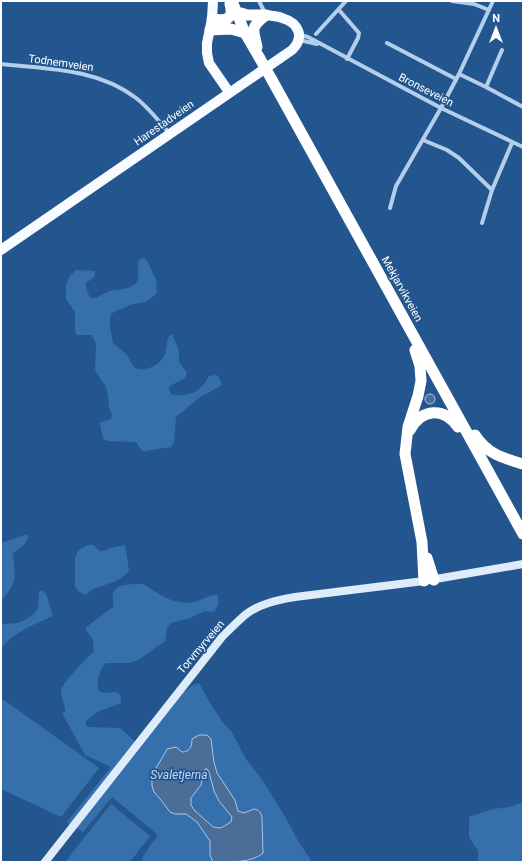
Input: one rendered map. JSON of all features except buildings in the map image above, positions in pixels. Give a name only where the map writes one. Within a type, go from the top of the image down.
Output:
[{"type":"highway","points":[[211,24],[229,18],[231,13],[231,1]]},
{"type":"highway","points":[[231,1],[239,14]]},
{"type":"highway","points":[[238,1],[239,14]]},
{"type":"highway","points":[[239,14],[266,15]]},
{"type":"highway","name":"Mekjarvikveien","points":[[239,14],[245,33],[258,54]]},
{"type":"highway","name":"Mekjarvikveien","points":[[239,14],[272,80],[523,534]]},
{"type":"highway","points":[[258,54],[253,30],[257,22],[266,15]]},
{"type":"highway","points":[[211,24],[245,33]]},
{"type":"highway","points":[[407,325],[418,358],[421,374],[420,389],[408,427],[406,463],[429,581]]},
{"type":"highway","points":[[406,442],[411,429],[418,419],[433,412],[449,417],[470,439]]},
{"type":"highway","points":[[461,422],[472,430],[481,443],[490,451],[523,464]]},
{"type":"main road","points":[[213,1],[207,53],[209,63],[229,92]]},
{"type":"main road","points":[[266,15],[281,17],[289,20],[297,28],[299,38]]},
{"type":"main road","name":"Harestadveien","points":[[1,250],[292,50],[299,38]]},
{"type":"main road","name":"Torvmyrveien","points":[[45,862],[222,637],[245,615],[260,606],[295,596],[429,581],[523,564]]},
{"type":"street","points":[[259,1],[266,15]]},
{"type":"street","points":[[316,34],[346,1]]},
{"type":"street","points":[[452,1],[474,4],[489,10]]},
{"type":"street","points":[[390,208],[396,186],[459,74],[493,1]]},
{"type":"street","points":[[339,10],[359,33],[358,38],[346,59]]},
{"type":"street","name":"Bronseveien","points":[[299,38],[322,45],[441,108],[523,147]]},
{"type":"street","points":[[387,43],[456,79]]},
{"type":"street","points":[[486,87],[502,50]]},
{"type":"street","name":"Todnemveien","points":[[1,64],[85,74],[101,79],[136,98],[170,134]]},
{"type":"street","points":[[459,74],[523,107]]},
{"type":"street","points":[[423,140],[447,150],[459,158],[492,190]]},
{"type":"street","points":[[482,223],[492,190],[512,143]]},
{"type":"shaded area","points":[[142,258],[147,260],[157,282],[157,293],[146,302],[133,304],[111,314],[110,327],[113,343],[126,354],[135,368],[144,369],[153,367],[163,358],[166,352],[168,338],[172,334],[179,351],[179,362],[187,373],[185,378],[170,386],[169,389],[171,394],[184,395],[193,393],[202,387],[209,376],[218,376],[222,385],[200,397],[176,417],[174,442],[171,447],[144,451],[142,451],[136,442],[108,441],[103,439],[100,423],[111,419],[112,415],[109,407],[106,387],[95,370],[96,344],[92,335],[77,335],[75,332],[75,312],[66,299],[66,284],[70,276],[76,270],[95,271],[95,276],[86,282],[86,288],[90,298],[95,298],[110,291],[127,288],[136,283],[138,279],[138,262]]},
{"type":"shaded area","points":[[28,534],[27,541],[23,546],[12,554],[15,570],[14,580],[11,588],[1,601],[1,543]]},
{"type":"shaded area","points":[[88,545],[93,545],[100,551],[103,551],[125,545],[129,570],[120,579],[96,588],[85,595],[78,591],[75,586],[75,557],[79,550]]},
{"type":"shaded area","points":[[143,584],[166,598],[179,602],[193,602],[218,595],[218,605],[214,612],[205,611],[190,618],[171,623],[167,628],[165,641],[140,659],[129,663],[106,663],[99,675],[98,690],[106,693],[119,693],[121,703],[97,712],[86,721],[86,726],[120,728],[137,743],[176,699],[193,685],[199,683],[224,724],[231,731],[246,759],[263,781],[312,862],[245,862],[258,858],[263,853],[262,816],[256,809],[244,813],[238,811],[235,800],[231,796],[216,770],[211,739],[205,735],[197,736],[187,751],[166,751],[152,775],[152,786],[154,792],[170,812],[175,814],[186,814],[197,822],[210,841],[210,855],[213,862],[142,862],[143,856],[158,835],[112,797],[83,832],[67,822],[111,767],[85,755],[62,713],[65,712],[65,709],[61,696],[61,690],[70,676],[94,651],[93,640],[85,628],[113,607],[113,594],[115,590],[121,586]]},
{"type":"shaded area","points":[[39,591],[46,594],[53,616],[11,638],[1,649],[1,624],[18,623],[35,613],[38,608]]},
{"type":"shaded area","points":[[1,698],[99,768],[61,817],[1,789]]},
{"type":"shaded area","points":[[205,769],[209,772],[214,791],[219,801],[232,817],[231,822],[221,828],[213,827],[194,810],[191,805],[191,798],[201,785]]},
{"type":"shaded area","points":[[523,802],[523,862],[478,862],[478,851],[469,837],[469,817],[493,809],[510,807]]},
{"type":"shaded area","points":[[111,804],[150,836],[130,862],[65,862]]},
{"type":"water","points":[[430,394],[435,399],[430,404],[425,399]]},
{"type":"water","name":"Svaletjerna","points":[[199,735],[207,735],[211,739],[217,773],[235,800],[238,811],[244,813],[254,809],[261,813],[263,853],[259,856],[253,859],[240,861],[213,862],[210,855],[210,841],[197,822],[186,814],[175,814],[170,812],[154,792],[152,786],[152,775],[167,749],[176,747],[182,752],[187,751],[191,746],[192,739]],"holes":[[[205,769],[207,769],[219,801],[232,817],[231,822],[221,828],[213,827],[194,810],[191,805],[191,798],[201,785]]]}]
